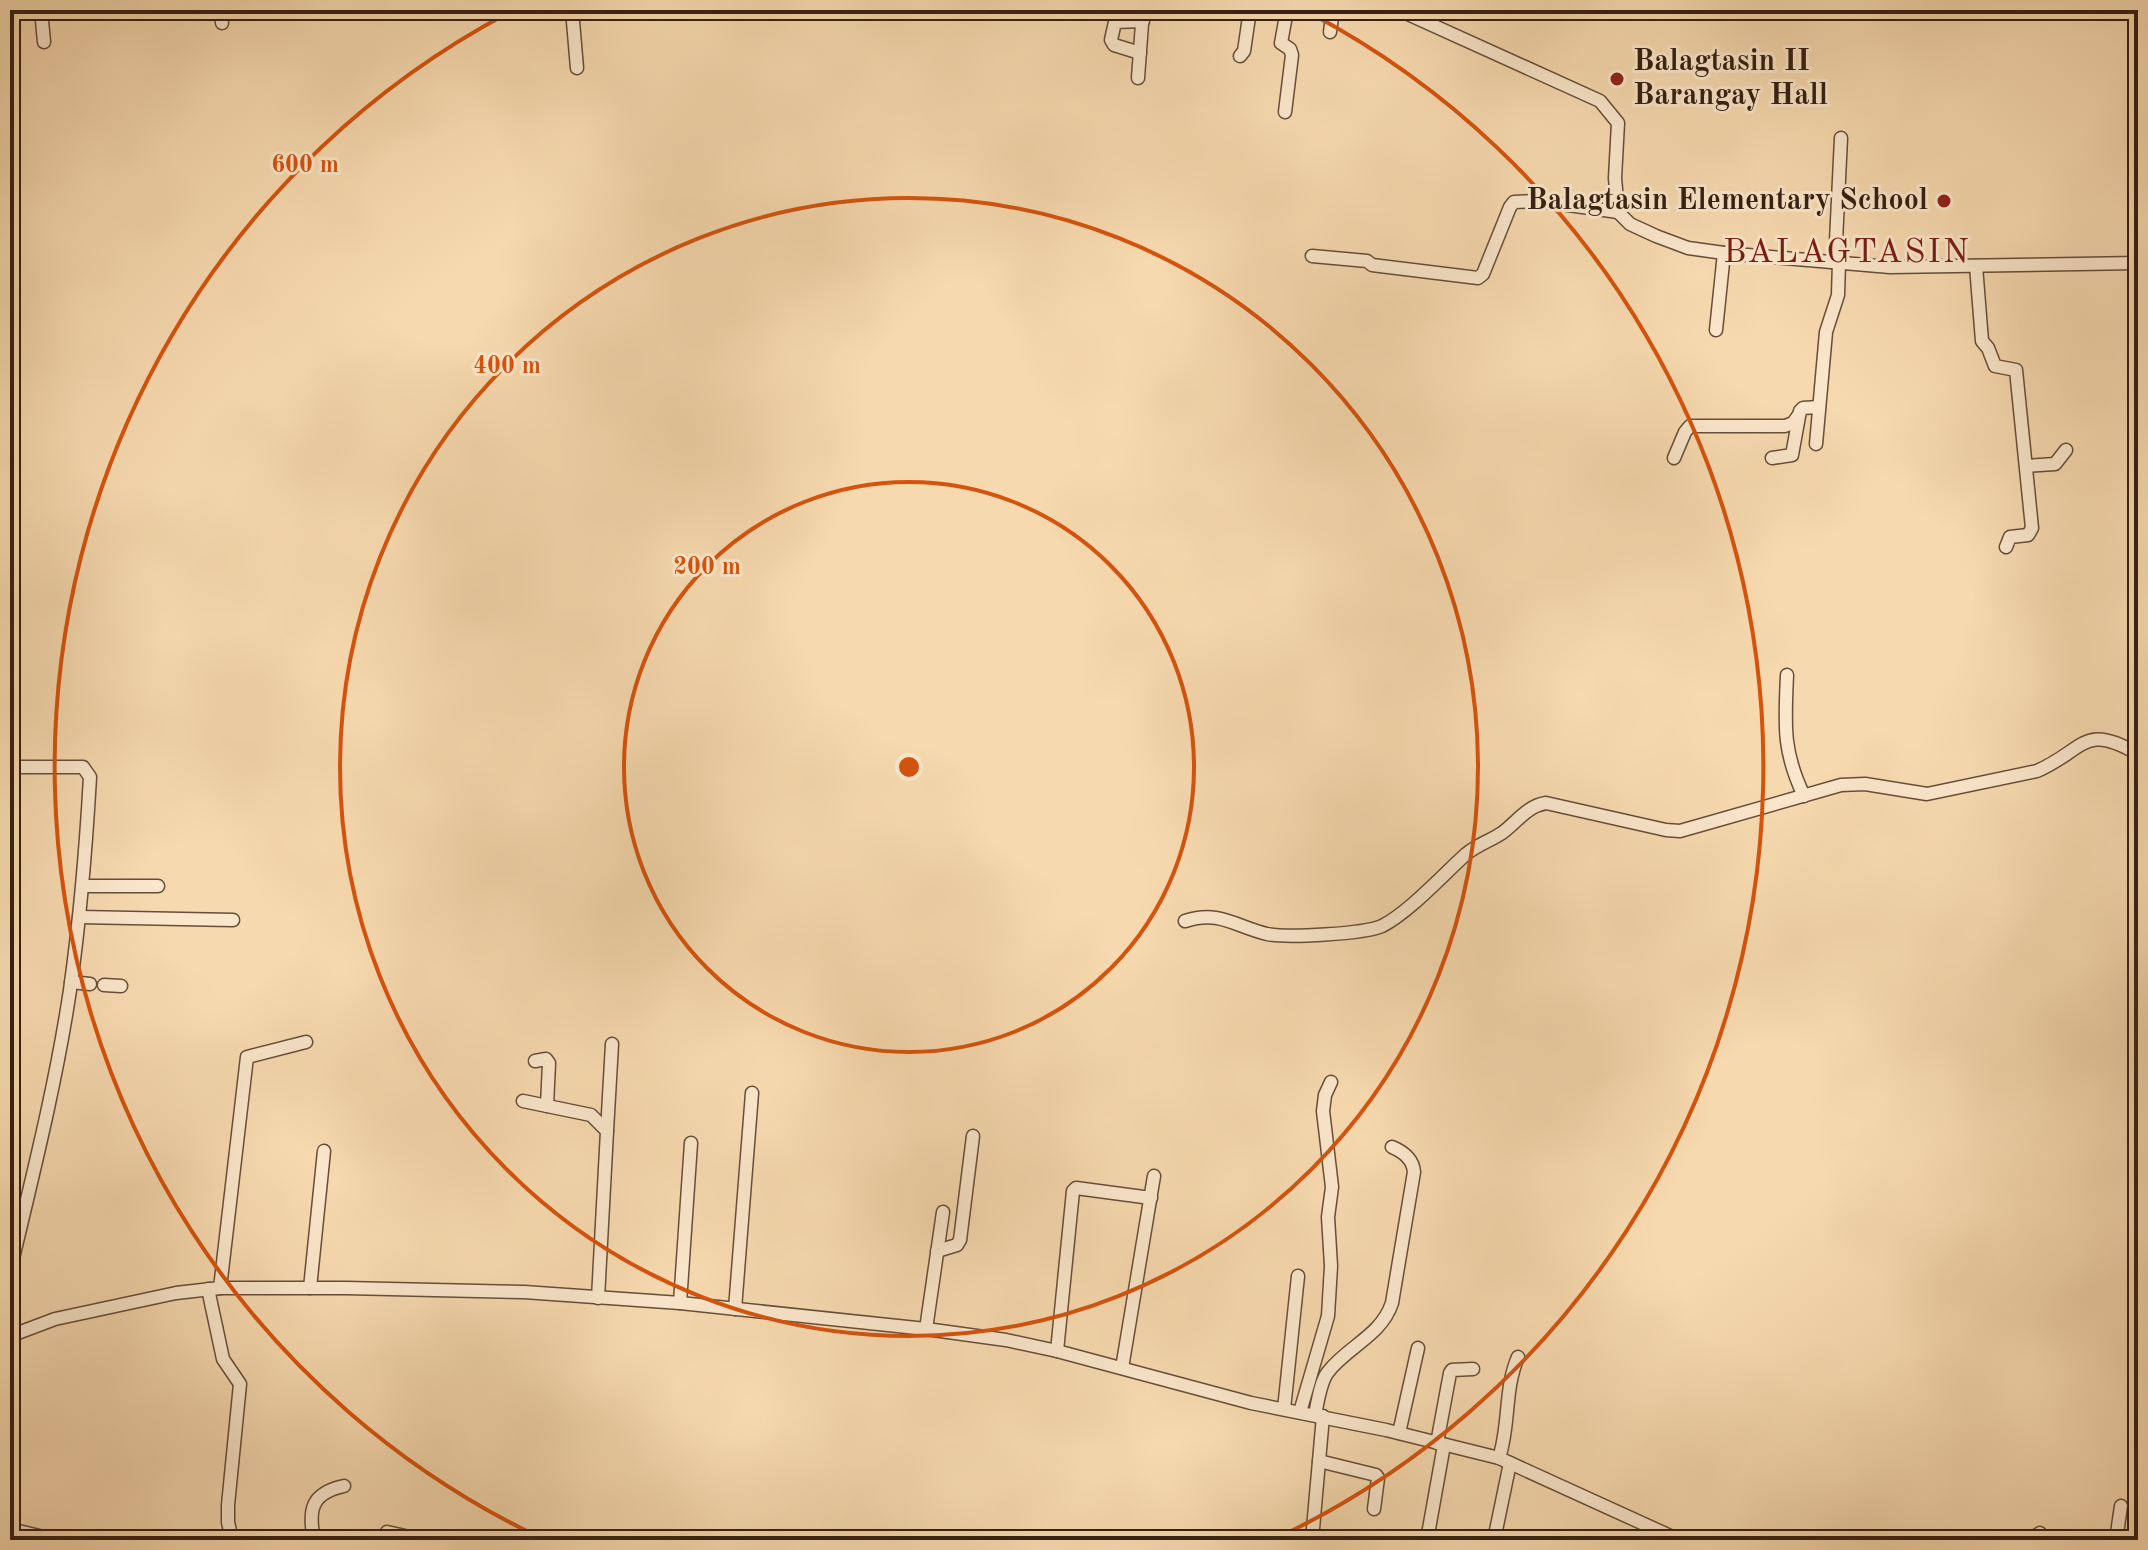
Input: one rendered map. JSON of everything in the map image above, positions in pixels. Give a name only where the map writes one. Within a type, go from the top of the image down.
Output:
[{"type":"street","points":[[41,10],[44,42]]},
{"type":"street","points":[[572,10],[577,68]]},
{"type":"street","points":[[1240,56],[1244,49],[1250,10]]},
{"type":"street","points":[[1285,112],[1292,55],[1290,49],[1281,43],[1287,10]]},
{"type":"street","points":[[1330,32],[1333,10]]},
{"type":"street","points":[[1399,10],[1600,101],[1618,123],[1615,178],[1618,212]]},
{"type":"street","points":[[1138,78],[1140,53],[1143,15],[1115,22],[1111,40],[1114,45],[1140,53]]},
{"type":"street","points":[[1816,444],[1826,332],[1838,295],[1841,138]]},
{"type":"street","points":[[1312,256],[1478,278],[1483,274],[1514,202],[1540,201],[1618,212],[1630,224],[1656,236],[1688,248],[1724,253],[1890,267],[2138,263]]},
{"type":"street","points":[[1716,330],[1724,253]]},
{"type":"street","points":[[1976,266],[1982,341],[1995,366],[2016,370],[2032,528],[2028,535],[2010,537],[2006,547]]},
{"type":"street","points":[[1674,458],[1690,426],[1785,426],[1793,423],[1803,408],[1819,407]]},
{"type":"street","points":[[1772,458],[1792,455],[1798,416]]},
{"type":"street","points":[[2026,466],[2055,464],[2066,450]]},
{"type":"street","points":[[1787,675],[1785,728],[1788,758],[1804,796]]},
{"type":"street","points":[[1185,921],[1200,916],[1225,918],[1279,935],[1313,935],[1382,925],[1471,851],[1502,833],[1539,804],[1680,831],[1852,783],[1927,794],[2037,771],[2053,764],[2084,741],[2100,737],[2118,742],[2138,754]]},
{"type":"street","points":[[10,767],[83,767],[90,777],[83,886],[71,982],[42,1136],[10,1271]]},
{"type":"street","points":[[83,886],[158,886]]},
{"type":"street","points":[[79,917],[233,920]]},
{"type":"street","points":[[71,982],[90,984]]},
{"type":"street","points":[[104,985],[121,986]]},
{"type":"street","points":[[232,1540],[228,1505],[240,1384],[223,1359],[214,1289],[247,1057],[306,1042]]},
{"type":"street","points":[[598,1298],[612,1044]]},
{"type":"street","points":[[535,1061],[546,1059],[549,1063],[547,1106]]},
{"type":"street","points":[[1300,1412],[1328,1316],[1331,1266],[1328,1217],[1332,1187],[1323,1103],[1331,1082]]},
{"type":"street","points":[[735,1309],[752,1093]]},
{"type":"street","points":[[523,1101],[591,1115],[607,1131]]},
{"type":"street","points":[[937,1251],[957,1245],[960,1240],[973,1136]]},
{"type":"street","points":[[680,1303],[691,1143]]},
{"type":"street","points":[[1312,1540],[1319,1461],[1319,1415],[1327,1373],[1377,1330],[1392,1303],[1414,1172],[1413,1164],[1403,1152],[1392,1147]]},
{"type":"street","points":[[310,1288],[324,1151]]},
{"type":"street","points":[[1122,1368],[1154,1176]]},
{"type":"street","points":[[1057,1351],[1073,1191],[1076,1188],[1151,1198]]},
{"type":"street","points":[[926,1329],[943,1212]]},
{"type":"street","points":[[1284,1409],[1298,1276]]},
{"type":"street","points":[[10,1336],[55,1319],[176,1293],[214,1289],[310,1288],[524,1292],[680,1303],[926,1329],[1057,1351],[1251,1403],[1399,1433],[1505,1461],[1679,1540]]},
{"type":"street","points":[[1399,1433],[1418,1348]]},
{"type":"street","points":[[1494,1540],[1505,1461],[1509,1386],[1518,1357]]},
{"type":"street","points":[[1427,1540],[1450,1373],[1452,1370],[1473,1369]]},
{"type":"street","points":[[1319,1461],[1376,1475],[1374,1509]]},
{"type":"street","points":[[314,1540],[311,1513],[319,1496],[344,1486]]},
{"type":"street","points":[[2116,1540],[2121,1506]]},
{"type":"street","points":[[10,1529],[56,1540]]},
{"type":"street","points":[[387,1532],[405,1536],[408,1540]]},
{"type":"place","name":"Balagtasin II Barangay Hall","points":[[1617,79]]},
{"type":"place","name":"Balagtasin Elementary School","points":[[1944,201]]},
{"type":"district","name":"BALAGTASIN","points":[[1847,253]]}]
